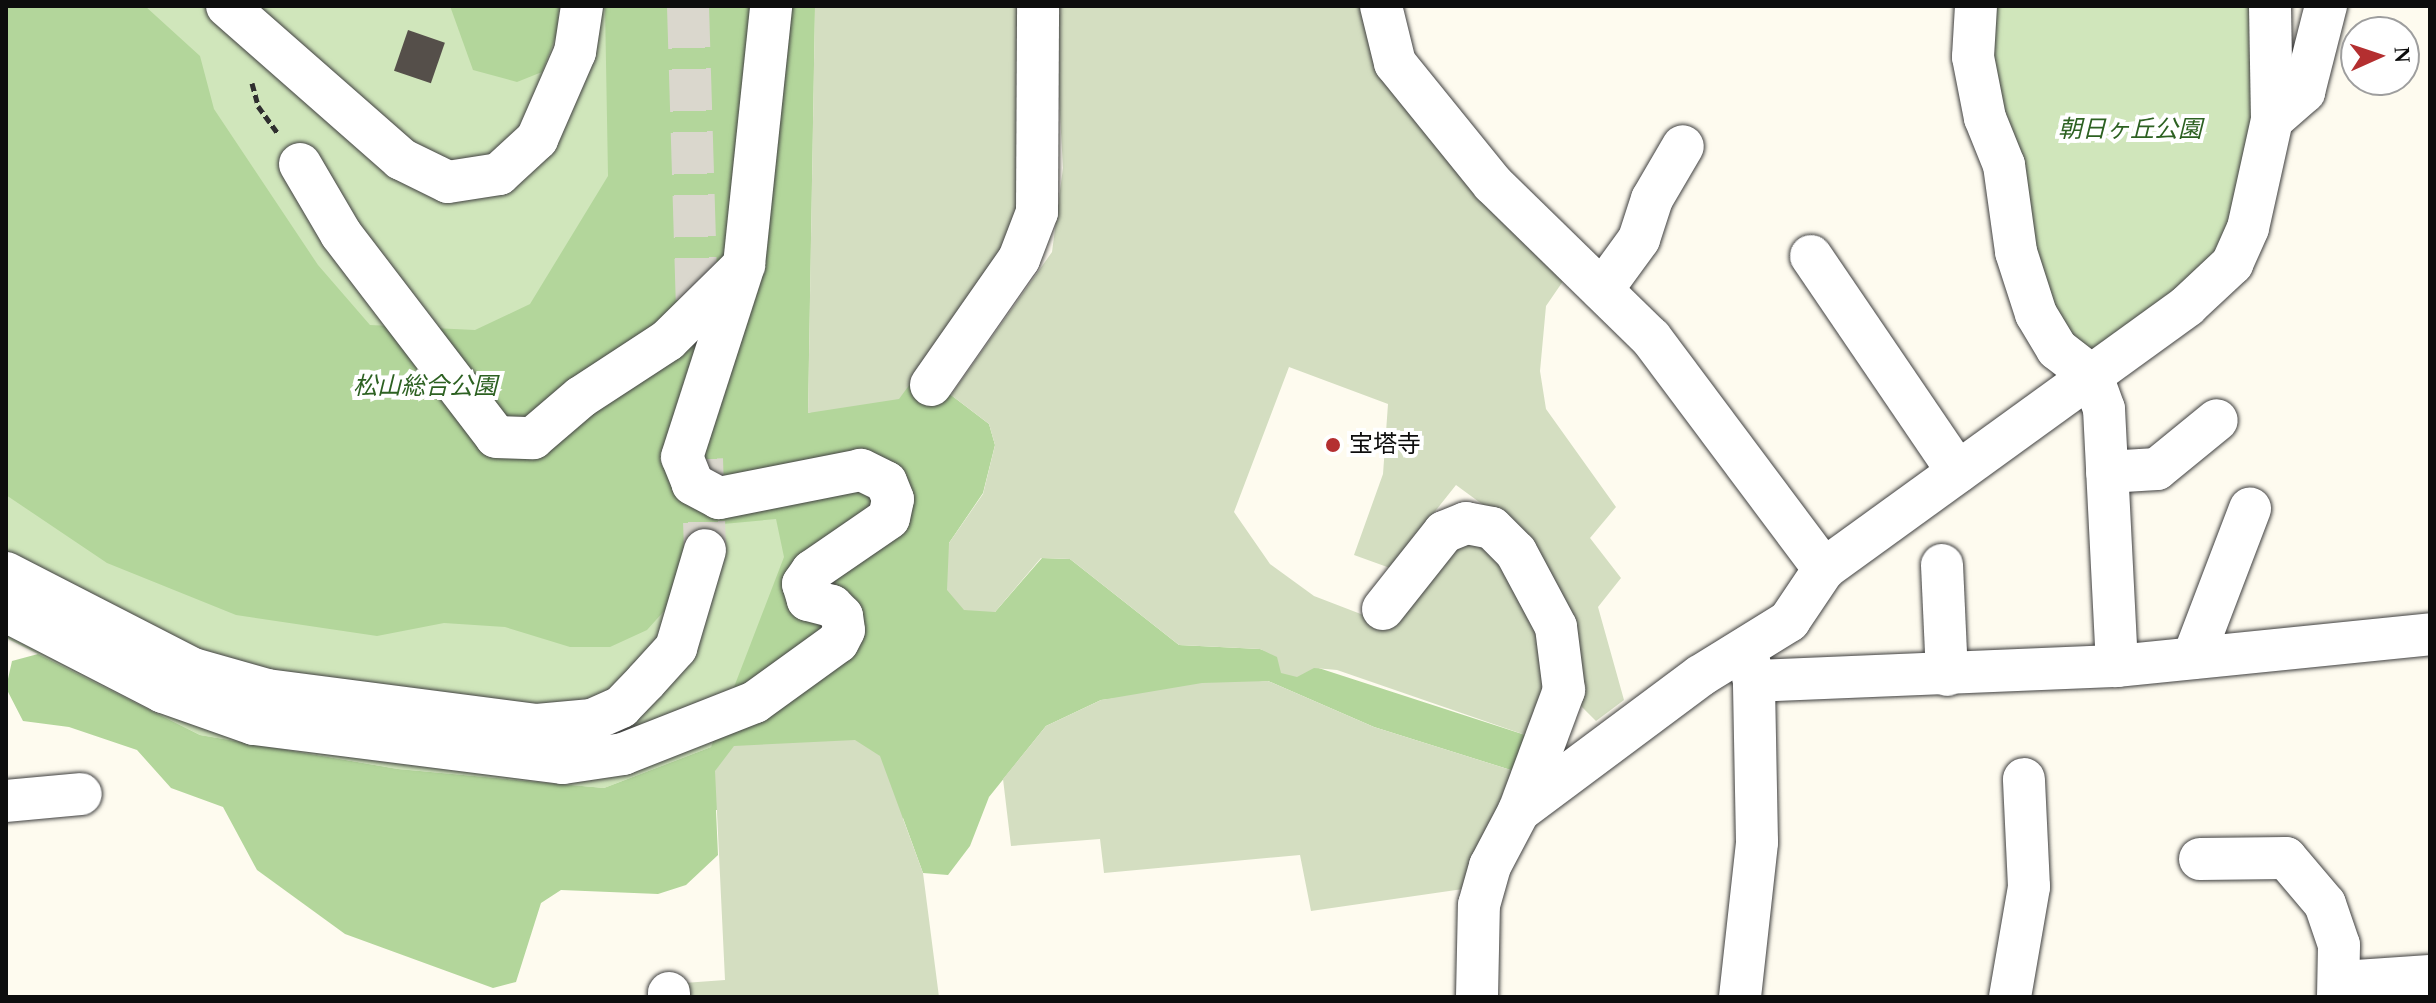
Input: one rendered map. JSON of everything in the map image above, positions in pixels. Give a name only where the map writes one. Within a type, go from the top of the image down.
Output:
[{"type":"street","points":[[243,33],[401,159],[448,182],[474,182],[499,174],[537,139],[575,52],[582,6]]},
{"type":"street","points":[[6,611],[163,692],[254,724],[482,756],[563,763],[623,754],[755,702],[842,637],[842,616],[832,606],[808,600],[804,579],[882,524],[893,499],[886,482],[871,471],[733,498],[705,493],[693,484],[682,457],[744,265],[771,6]]},
{"type":"street","points":[[931,385],[1019,259],[1037,212],[1038,6]]},
{"type":"street","points":[[1381,6],[1395,63],[1493,184],[1651,338],[1824,569]]},
{"type":"street","points":[[1976,6],[1973,57],[1985,118],[2004,165],[2016,252],[2043,326],[2057,349],[2092,376],[2104,409],[2117,666]]},
{"type":"street","points":[[1519,811],[1750,665],[1789,621],[1824,569],[2187,306],[2232,264],[2248,228],[2272,120],[2270,6]]},
{"type":"street","points":[[2272,120],[2304,92],[2326,6]]},
{"type":"street","points":[[1602,290],[1639,239],[1652,199],[1683,146]]},
{"type":"street","points":[[300,164],[341,234],[496,437],[533,438],[581,397],[668,340],[744,265]]},
{"type":"street","points":[[1811,256],[1958,472]]},
{"type":"street","points":[[2107,472],[2157,469],[2217,420]]},
{"type":"street","points":[[2193,658],[2250,509]]},
{"type":"street","points":[[1383,609],[1444,532],[1466,523],[1492,528],[1516,552],[1556,627],[1564,690],[1519,811],[1490,866],[1479,905],[1480,997]]},
{"type":"street","points":[[6,573],[193,669],[237,682],[267,690],[537,725],[592,720],[621,707],[646,681],[676,648],[705,550]]},
{"type":"street","points":[[1942,565],[1947,675]]},
{"type":"street","points":[[1750,665],[1947,675],[2117,666],[2430,634]]},
{"type":"street","points":[[1740,997],[1757,842],[1750,665]]},
{"type":"street","points":[[2010,997],[2029,887],[2024,779]]},
{"type":"street","points":[[6,801],[81,794]]},
{"type":"street","points":[[2200,859],[2286,858],[2325,904],[2339,945],[2340,990],[2430,976]]},
{"type":"path","points":[[243,33],[258,106],[300,164]]},
{"type":"green space","name":"松山総合公園","points":[[6,6],[815,6],[808,413],[951,395],[711,747],[604,788],[398,769],[200,735],[6,638]]},
{"type":"green space","name":"松山総合公園","points":[[6,6],[145,6],[200,56],[214,109],[318,265],[370,325],[475,330],[530,304],[608,176],[605,6],[815,6],[808,413],[913,379],[951,395],[989,424],[995,445],[983,493],[949,543],[995,612],[1042,558],[1070,559],[1179,645],[1260,649],[1528,736],[1514,771],[1374,727],[1268,681],[1101,700],[1046,726],[989,797],[970,846],[948,875],[923,873],[903,818],[716,810],[718,855],[686,885],[658,894],[561,890],[541,903],[516,982],[493,988],[345,934],[257,870],[223,807],[171,788],[137,750],[69,727],[23,721],[6,688],[12,661],[38,654],[200,735],[398,769],[604,788],[711,747],[784,557],[776,519],[712,525],[673,601],[647,630],[610,647],[570,647],[505,627],[444,623],[377,636],[236,615],[107,563],[6,495]]},
{"type":"green space","points":[[450,6],[559,6],[557,33],[542,72],[517,82],[473,70]]},
{"type":"green space","points":[[815,6],[1023,6],[1021,207],[1015,242],[899,399],[808,413]]},
{"type":"green space","points":[[1054,6],[1363,6],[1570,271],[1546,306],[1540,371],[1546,409],[1616,507],[1590,538],[1621,578],[1598,607],[1624,700],[1596,721],[1581,706],[1578,674],[1501,518],[1456,485],[1390,568],[1354,555],[1383,474],[1388,404],[1289,367],[1234,512],[1270,564],[1314,596],[1392,626],[1445,556],[1470,539],[1486,539],[1528,592],[1550,689],[1528,736],[1337,670],[1314,668],[1297,677],[1281,673],[1277,657],[1260,649],[1179,645],[1070,559],[1041,558],[995,612],[964,610],[947,590],[949,543],[983,494],[995,445],[989,424],[951,395],[1052,252],[1063,168]]},
{"type":"green space","name":"朝日ヶ丘公園","points":[[1989,6],[2259,6],[2258,114],[2218,259],[2095,362],[2036,314],[2001,127]]},
{"type":"green space","points":[[1268,681],[1374,727],[1514,771],[1463,889],[1311,911],[1300,855],[1104,873],[1100,839],[1011,846],[1003,779],[1046,726],[1101,700],[1202,683]]},
{"type":"green space","points":[[855,740],[880,756],[923,873],[939,997],[685,997],[684,983],[725,980],[715,771],[734,746]]},
{"type":"building","points":[[408,30],[445,43],[431,83],[394,71]]},
{"type":"tunnel","points":[[688,6],[698,340]]},
{"type":"tunnel","points":[[702,459],[705,550]]},
{"type":"place","name":"宝塔寺","points":[[1333,445]]}]
